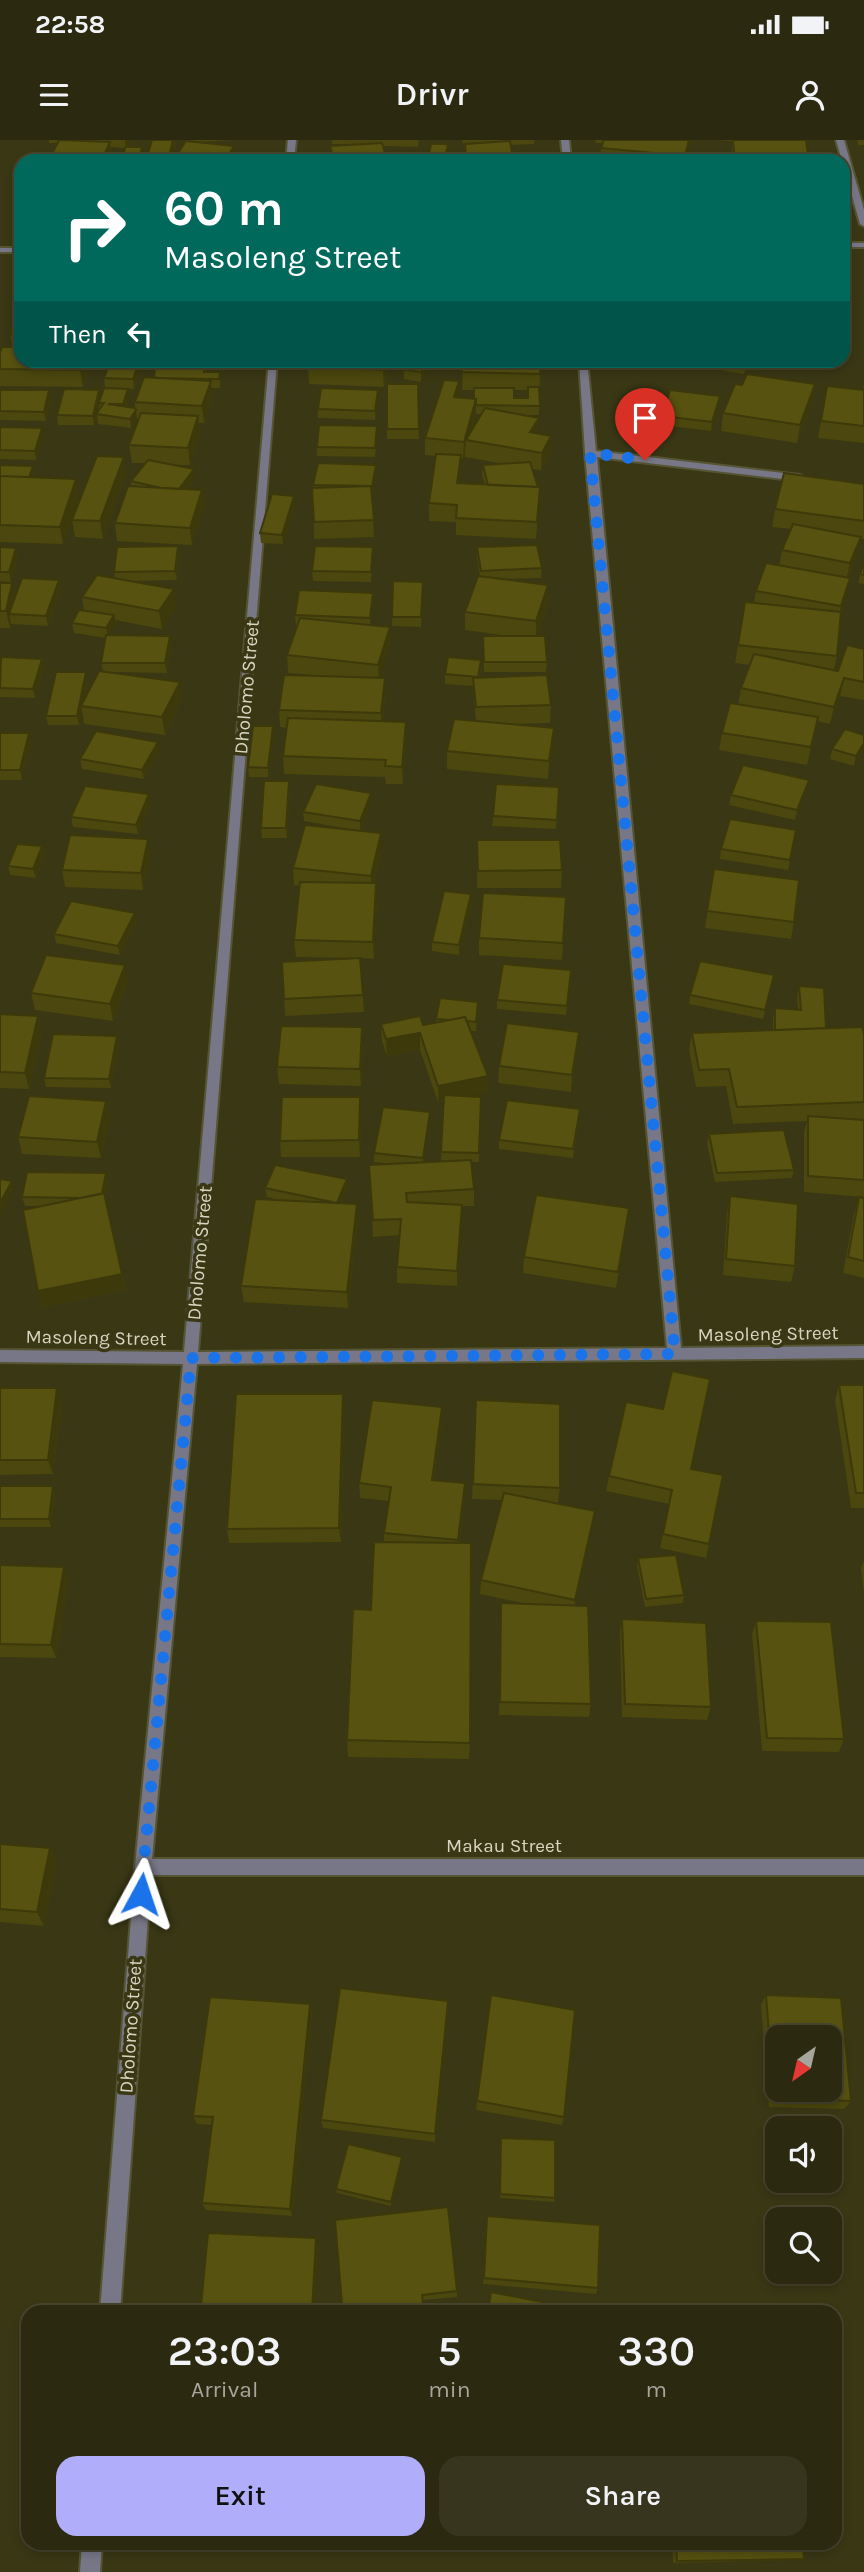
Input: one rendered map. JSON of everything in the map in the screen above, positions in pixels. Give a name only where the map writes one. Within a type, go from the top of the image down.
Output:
[{"type":"street","points":[[850,175],[864,225]]},
{"type":"street","name":"Dholomo Street","points":[[111,2305],[143,1867],[191,1358],[272,368]]},
{"type":"street","points":[[584,368],[675,1354]]},
{"type":"street","points":[[590,453],[809,479]]},
{"type":"street","name":"Masoleng Street","points":[[0,1356],[191,1358],[864,1352]]},
{"type":"street","name":"Makau Street","points":[[143,1867],[864,1867]]},
{"type":"street","points":[[90,2572],[92,2550]]},
{"type":"building","points":[[59,140],[110,142],[104,154],[52,154]]},
{"type":"building","points":[[152,140],[173,140],[170,154],[148,154]]},
{"type":"building","points":[[604,140],[689,140],[686,154],[601,148]]},
{"type":"building","points":[[733,140],[806,140],[808,154],[771,154],[734,153]]},
{"type":"building","points":[[186,141],[234,146],[229,154],[177,154]]},
{"type":"building","points":[[510,141],[512,154],[466,154],[465,144]]},
{"type":"building","points":[[382,143],[385,154],[332,154],[330,146]]},
{"type":"building","points":[[431,144],[448,144],[446,154],[429,154]]},
{"type":"building","points":[[125,147],[142,147],[140,154],[124,154]]},
{"type":"building","points":[[2,347],[14,347],[14,368],[81,368],[0,369]]},
{"type":"building","points":[[108,368],[137,368],[133,379],[104,378]]},
{"type":"building","points":[[155,368],[204,368],[204,372],[220,372],[219,379],[154,378]]},
{"type":"building","points":[[333,368],[383,368],[383,370]]},
{"type":"building","points":[[405,368],[423,368],[421,372],[404,370]]},
{"type":"building","points":[[462,368],[540,368],[540,374],[462,372]]},
{"type":"building","points":[[747,374],[815,384],[800,425],[723,413],[735,384],[742,385]]},
{"type":"building","points":[[144,377],[211,381],[202,406],[135,402]]},
{"type":"building","points":[[444,380],[459,381],[454,397],[476,399],[464,442],[425,438]]},
{"type":"building","points":[[387,384],[418,384],[419,429],[387,429]]},
{"type":"building","points":[[827,386],[864,390],[864,426],[821,421]]},
{"type":"building","points":[[528,387],[539,387],[540,406],[476,405],[474,399],[474,388],[514,388],[514,398],[528,398]]},
{"type":"building","points":[[104,388],[128,389],[123,404],[108,404],[135,408],[130,419],[96,414],[104,403],[99,403]]},
{"type":"building","points":[[321,388],[378,390],[375,411],[318,409]]},
{"type":"building","points":[[64,389],[99,390],[93,416],[57,415]]},
{"type":"building","points":[[0,390],[49,390],[44,412],[0,411]]},
{"type":"building","points":[[670,390],[720,396],[712,422],[662,416]]},
{"type":"building","points":[[485,408],[539,418],[530,432],[551,436],[542,453],[466,440]]},
{"type":"building","points":[[141,413],[198,416],[188,448],[129,445]]},
{"type":"building","points":[[319,425],[377,426],[375,448],[317,447]]},
{"type":"building","points":[[0,427],[42,428],[35,451],[0,450]]},
{"type":"building","points":[[436,454],[461,455],[457,483],[540,487],[537,522],[456,518],[457,505],[429,503]]},
{"type":"building","points":[[97,456],[124,457],[100,521],[72,520]]},
{"type":"building","points":[[148,460],[194,469],[179,489],[131,481]]},
{"type":"building","points":[[530,462],[538,487],[488,485],[483,465]]},
{"type":"building","points":[[318,463],[376,465],[372,487],[313,485]]},
{"type":"building","points":[[0,465],[33,466],[29,477],[0,476]]},
{"type":"building","points":[[784,473],[864,484],[864,521],[775,509]]},
{"type":"building","points":[[0,476],[76,479],[60,527],[0,525]]},
{"type":"building","points":[[128,486],[202,490],[190,528],[115,523]]},
{"type":"building","points":[[371,486],[374,520],[314,522],[312,488]]},
{"type":"building","points":[[272,494],[294,496],[282,535],[260,533]]},
{"type":"building","points":[[793,524],[861,537],[850,563],[782,550]]},
{"type":"building","points":[[537,545],[542,568],[481,571],[477,547]]},
{"type":"building","points":[[178,546],[175,571],[114,572],[117,547]]},
{"type":"building","points":[[315,546],[373,547],[371,572],[312,571]]},
{"type":"building","points":[[0,547],[16,548],[9,572],[0,572]]},
{"type":"building","points":[[766,563],[850,578],[841,606],[756,591]]},
{"type":"building","points":[[97,575],[174,589],[159,611],[82,597]]},
{"type":"building","points":[[478,576],[548,585],[536,621],[465,612]]},
{"type":"building","points":[[22,578],[59,580],[46,616],[9,614]]},
{"type":"building","points":[[393,581],[423,582],[421,617],[392,617]]},
{"type":"building","points":[[0,583],[12,583],[6,611],[0,611]]},
{"type":"building","points":[[299,590],[373,593],[370,618],[295,615]]},
{"type":"building","points":[[745,602],[841,612],[837,656],[738,645]]},
{"type":"building","points":[[79,610],[114,615],[106,628],[72,623]]},
{"type":"building","points":[[300,618],[390,627],[378,665],[287,655]]},
{"type":"building","points":[[106,635],[170,636],[165,663],[101,663]]},
{"type":"building","points":[[483,636],[545,636],[547,662],[484,662]]},
{"type":"building","points":[[847,645],[864,649],[864,682],[844,678],[834,707],[741,688],[754,654],[838,671]]},
{"type":"building","points":[[1,657],[42,659],[33,689],[0,688]]},
{"type":"building","points":[[448,657],[481,660],[478,677],[445,674]]},
{"type":"building","points":[[99,671],[180,682],[162,717],[81,706]]},
{"type":"building","points":[[56,672],[86,672],[77,716],[46,716]]},
{"type":"building","points":[[284,675],[385,678],[381,713],[279,710]]},
{"type":"building","points":[[547,675],[551,705],[476,707],[473,678]]},
{"type":"building","points":[[730,703],[818,717],[811,747],[722,733]]},
{"type":"building","points":[[288,718],[406,722],[402,767],[385,766],[386,760],[283,756]]},
{"type":"building","points":[[454,719],[554,728],[549,761],[447,751]]},
{"type":"building","points":[[253,726],[273,726],[268,768],[248,767]]},
{"type":"building","points":[[845,729],[864,735],[864,743],[856,756],[832,749]]},
{"type":"building","points":[[96,731],[158,742],[142,770],[80,759]]},
{"type":"building","points":[[0,733],[29,733],[20,770],[0,770]]},
{"type":"building","points":[[743,765],[809,780],[797,810],[731,795]]},
{"type":"building","points":[[264,781],[289,781],[286,828],[261,828]]},
{"type":"building","points":[[316,784],[371,793],[360,821],[303,812]]},
{"type":"building","points":[[496,784],[559,787],[557,820],[493,816]]},
{"type":"building","points":[[85,786],[149,794],[136,825],[71,817]]},
{"type":"building","points":[[730,819],[796,830],[790,860],[721,849]]},
{"type":"building","points":[[305,825],[381,833],[371,876],[293,868]]},
{"type":"building","points":[[70,835],[148,839],[141,873],[62,870]]},
{"type":"building","points":[[477,840],[560,840],[562,870],[478,871]]},
{"type":"building","points":[[17,844],[42,846],[33,869],[8,866]]},
{"type":"building","points":[[714,869],[799,880],[794,922],[707,911]]},
{"type":"building","points":[[300,882],[376,883],[373,942],[294,940]]},
{"type":"building","points":[[444,891],[471,894],[459,945],[432,942]]},
{"type":"building","points":[[483,893],[566,897],[563,943],[479,938]]},
{"type":"building","points":[[71,901],[135,913],[118,946],[54,934]]},
{"type":"building","points":[[46,955],[125,965],[110,1004],[31,993]]},
{"type":"building","points":[[360,958],[363,995],[284,999],[282,962]]},
{"type":"building","points":[[700,961],[774,975],[765,1010],[690,995]]},
{"type":"building","points":[[503,964],[571,970],[567,1006],[497,1000]]},
{"type":"building","points":[[799,986],[824,988],[826,1028],[775,1030],[775,1008],[801,1010]]},
{"type":"building","points":[[440,998],[478,1002],[476,1022],[467,1021],[465,1017],[436,1019]]},
{"type":"building","points":[[0,1014],[38,1016],[25,1073],[0,1072]]},
{"type":"building","points":[[420,1016],[423,1025],[465,1017],[488,1076],[438,1086],[420,1033],[386,1039],[381,1024]]},
{"type":"building","points":[[507,1023],[579,1032],[572,1075],[499,1066]]},
{"type":"building","points":[[281,1026],[362,1027],[360,1069],[277,1067]]},
{"type":"building","points":[[862,1027],[864,1102],[737,1107],[729,1069],[699,1070],[692,1033]]},
{"type":"building","points":[[53,1034],[117,1036],[109,1079],[44,1078]]},
{"type":"building","points":[[444,1095],[481,1097],[479,1153],[441,1152]]},
{"type":"building","points":[[29,1096],[106,1101],[97,1142],[18,1137]]},
{"type":"building","points":[[282,1097],[360,1097],[359,1140],[280,1141]]},
{"type":"building","points":[[507,1100],[580,1109],[573,1149],[499,1140]]},
{"type":"building","points":[[383,1107],[430,1112],[423,1158],[374,1153]]},
{"type":"building","points":[[808,1116],[864,1120],[864,1180],[808,1176]]},
{"type":"building","points":[[784,1130],[794,1170],[717,1173],[709,1134]]},
{"type":"building","points":[[471,1160],[474,1189],[406,1193],[407,1202],[462,1205],[457,1271],[397,1267],[401,1219],[373,1220],[369,1165]]},
{"type":"building","points":[[275,1165],[347,1179],[337,1203],[265,1188]]},
{"type":"building","points":[[27,1172],[106,1173],[102,1194],[81,1198],[22,1197]]},
{"type":"building","points":[[0,1179],[12,1181],[0,1203]]},
{"type":"building","points":[[104,1193],[122,1274],[38,1291],[23,1210]]},
{"type":"building","points":[[536,1195],[629,1208],[618,1272],[524,1257]]},
{"type":"building","points":[[730,1196],[798,1204],[795,1266],[726,1259]]},
{"type":"building","points":[[859,1197],[864,1198],[864,1261],[848,1257]]},
{"type":"building","points":[[255,1199],[357,1204],[347,1292],[241,1286]]},
{"type":"building","points":[[672,1371],[710,1379],[691,1469],[723,1475],[709,1544],[663,1534],[672,1490],[609,1476],[626,1402],[663,1409]]},
{"type":"building","points":[[839,1385],[864,1385],[864,1493],[856,1493]]},
{"type":"building","points":[[0,1388],[57,1388],[48,1460],[0,1460]]},
{"type":"building","points":[[236,1394],[343,1394],[339,1528],[227,1529]]},
{"type":"building","points":[[372,1400],[442,1407],[432,1480],[465,1483],[458,1540],[384,1533],[391,1487],[359,1483]]},
{"type":"building","points":[[476,1400],[560,1404],[560,1488],[473,1484]]},
{"type":"building","points":[[0,1486],[53,1486],[49,1519],[0,1519]]},
{"type":"building","points":[[504,1493],[595,1511],[575,1600],[481,1580]]},
{"type":"building","points":[[374,1542],[471,1543],[470,1743],[347,1740],[353,1609],[371,1610]]},
{"type":"building","points":[[676,1555],[684,1595],[646,1599],[638,1558]]},
{"type":"building","points":[[0,1565],[64,1567],[51,1645],[0,1644]]},
{"type":"building","points":[[501,1603],[588,1606],[591,1704],[500,1702]]},
{"type":"building","points":[[622,1619],[706,1623],[711,1707],[625,1704]]},
{"type":"building","points":[[756,1621],[831,1622],[844,1739],[767,1738]]},
{"type":"building","points":[[0,1844],[50,1848],[37,1912],[0,1909]]},
{"type":"building","points":[[340,1988],[448,2001],[435,2134],[321,2120]]},
{"type":"building","points":[[491,1995],[575,2010],[564,2117],[477,2101]]},
{"type":"building","points":[[766,1995],[841,1998],[851,2101],[842,2101],[842,2025],[768,2025]]},
{"type":"building","points":[[210,1997],[310,2004],[290,2209],[202,2203],[213,2117],[193,2116]]},
{"type":"building","points":[[501,2138],[555,2140],[555,2198],[500,2194]]},
{"type":"building","points":[[348,2144],[402,2157],[391,2202],[336,2189]]},
{"type":"building","points":[[448,2207],[457,2291],[422,2295],[423,2305],[329,2305],[342,2303],[335,2220]]},
{"type":"building","points":[[487,2216],[600,2225],[598,2288],[484,2278]]},
{"type":"building","points":[[208,2233],[316,2238],[312,2305],[201,2305]]},
{"type":"building","points":[[491,2292],[557,2305],[489,2305]]},
{"type":"building","points":[[676,2550],[803,2550],[804,2559],[677,2561]]},
{"type":"route","points":[[141,1894],[191,1358],[675,1354],[590,453],[645,460]]}]
